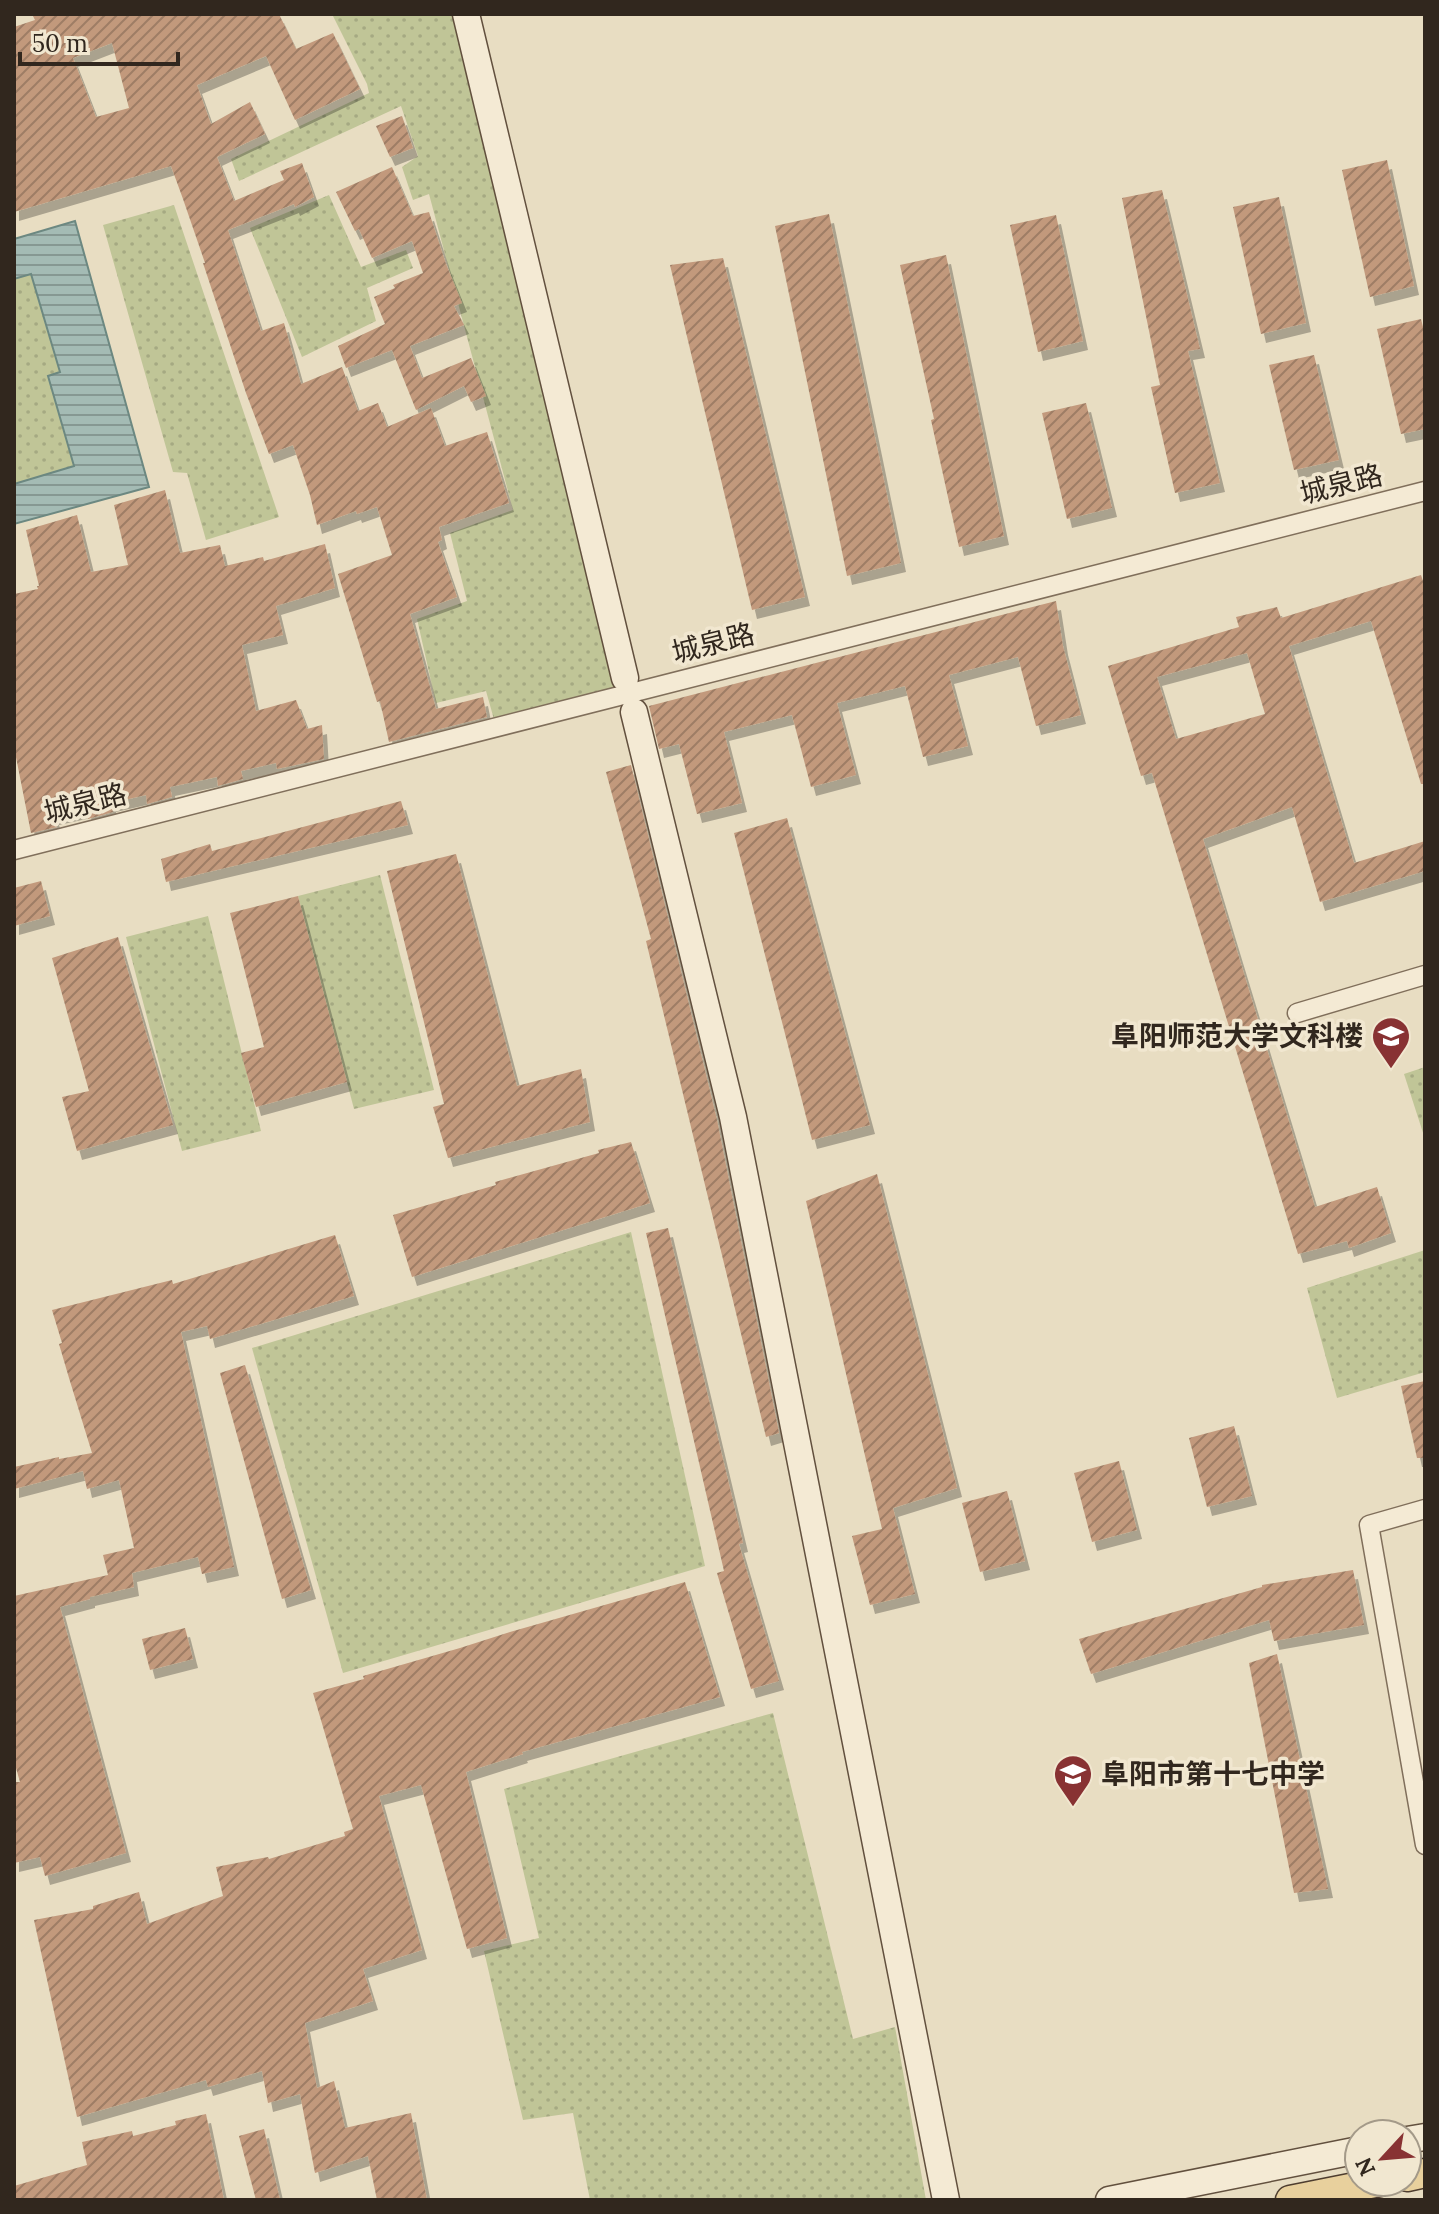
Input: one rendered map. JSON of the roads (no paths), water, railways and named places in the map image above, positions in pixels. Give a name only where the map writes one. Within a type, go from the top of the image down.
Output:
[{"type":"main road","points":[[466,14],[625,678]]},
{"type":"main road","points":[[634,712],[733,1117],[946,2200]]},
{"type":"main road","points":[[1109,2200],[1343,2153]]},
{"type":"main road","points":[[1290,2200],[1343,2189]]},
{"type":"street","name":"城泉路","points":[[14,850],[1425,491]]},
{"type":"street","points":[[1297,1013],[1425,975]]},
{"type":"street","points":[[1425,1509],[1369,1525],[1425,1845]]},
{"type":"water","points":[[75,221],[149,487],[14,524],[14,484],[74,466],[48,376],[60,372],[31,274],[14,279],[14,239]]},
{"type":"place","name":"阜阳师范大学文科楼","points":[[1391,1070]]},
{"type":"place","name":"阜阳市第十七中学","points":[[1073,1808]]}]
